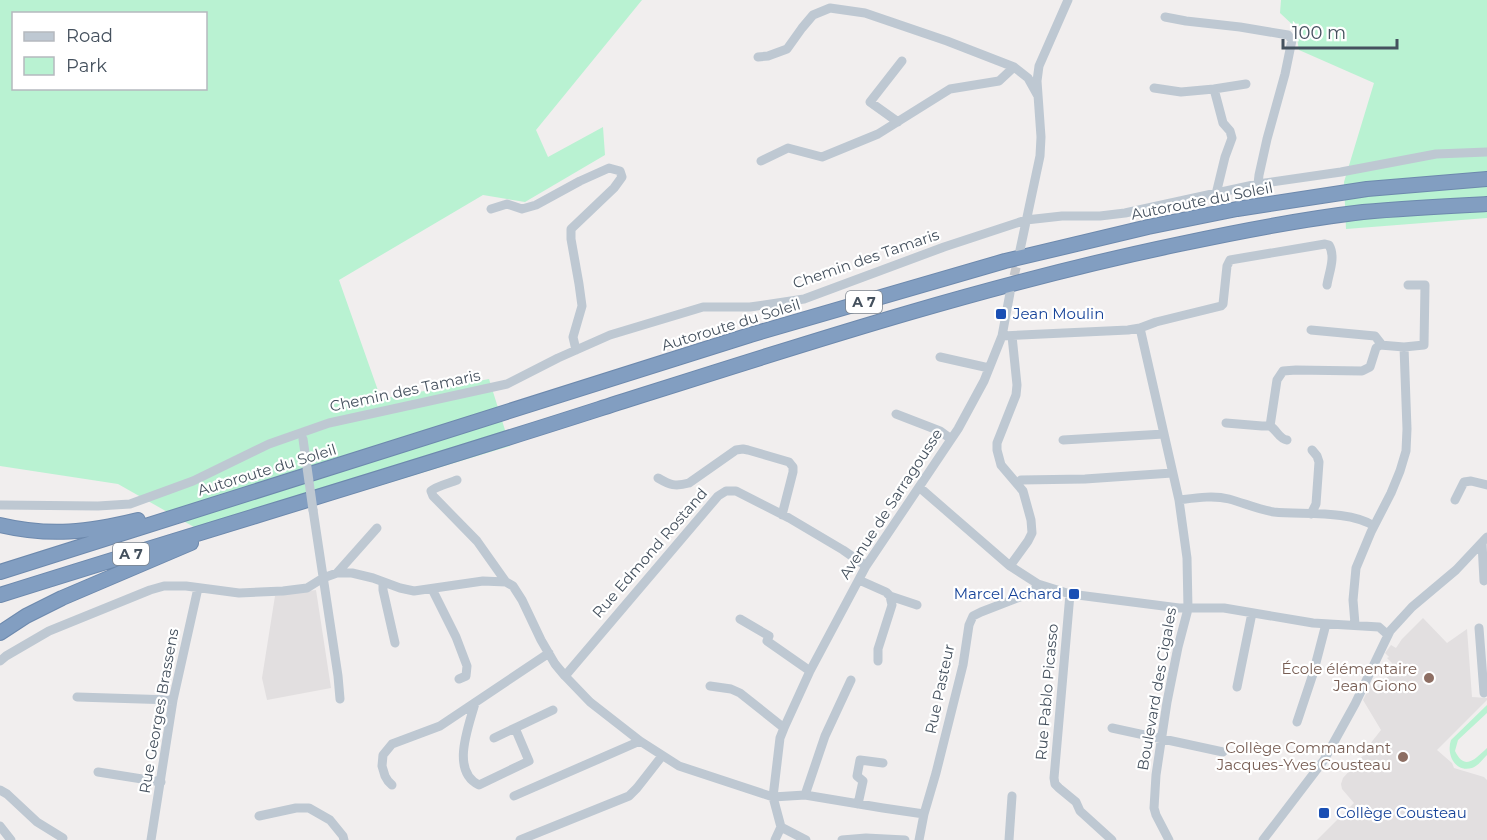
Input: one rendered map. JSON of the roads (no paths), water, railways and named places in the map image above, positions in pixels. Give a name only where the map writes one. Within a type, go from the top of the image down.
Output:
[{"type":"highway","name":"Autoroute du Soleil","points":[[0,572],[750,336],[1005,261],[1148,227],[1237,209],[1367,189],[1487,179]]},
{"type":"highway","name":"A 7","points":[[0,595],[440,460],[781,352],[1019,281],[1243,231],[1363,212],[1487,204]]},
{"type":"highway","points":[[0,525],[42,532],[82,531],[117,525],[257,490]]},
{"type":"highway","points":[[0,633],[26,616],[62,598],[262,513]]},
{"type":"street","points":[[1020,250],[1040,156],[1037,81],[1040,66],[1068,0]]},
{"type":"street","points":[[759,57],[787,49],[813,15],[830,8],[865,13],[947,41],[1014,68],[1028,78],[1038,96]]},
{"type":"street","points":[[1165,17],[1288,34],[1292,40],[1258,184]]},
{"type":"street","points":[[898,122],[870,102],[902,61]]},
{"type":"street","points":[[761,161],[788,148],[822,157],[878,134],[950,89],[999,81],[1014,68]]},
{"type":"street","points":[[1154,88],[1181,92],[1246,84]]},
{"type":"street","points":[[1214,89],[1223,123],[1230,131],[1232,138],[1216,194]]},
{"type":"street","name":"Chemin des Tamaris","points":[[0,505],[98,507],[130,504],[193,481],[269,444],[302,436],[329,423],[507,384],[610,335],[703,307],[750,307],[804,299],[944,247],[1026,220],[1117,214],[1258,184],[1341,172],[1436,154],[1487,152]]},
{"type":"street","points":[[491,209],[507,204],[522,209],[536,205],[609,168],[620,171],[622,177],[614,188],[571,229],[582,306],[573,337],[576,350]]},
{"type":"street","points":[[1010,566],[1032,533],[1026,498],[1023,491],[1001,465],[997,450],[997,443],[1016,395],[1007,336],[1128,330],[1221,306],[1230,260],[1325,244],[1329,245],[1332,251],[1327,285]]},
{"type":"street","points":[[1270,426],[1277,380],[1283,371],[1362,372],[1370,367],[1376,348],[1380,345],[1404,347],[1424,345],[1425,285],[1408,285]]},
{"type":"street","name":"Avenue de Sarragousse","points":[[773,797],[780,738],[810,671],[866,566],[951,439],[984,381],[1007,336],[1010,293]]},
{"type":"street","name":"Boulevard des Cigales","points":[[1140,328],[1179,500],[1187,558],[1188,609],[1178,647],[1161,740],[1154,808],[1169,840]]},
{"type":"street","points":[[1311,330],[1375,336],[1382,345]]},
{"type":"street","points":[[1355,624],[1353,600],[1356,568],[1391,493],[1406,451],[1404,347]]},
{"type":"street","points":[[940,357],[989,368]]},
{"type":"street","points":[[896,414],[940,431],[951,439]]},
{"type":"street","points":[[1226,423],[1270,426],[1280,437],[1287,440]]},
{"type":"street","points":[[1063,440],[1164,434]]},
{"type":"street","points":[[302,436],[338,676],[339,699]]},
{"type":"street","points":[[658,478],[670,485],[680,486],[689,483],[736,450],[743,449],[779,459],[789,462],[793,467],[783,515]]},
{"type":"street","points":[[1311,514],[1316,504],[1319,462],[1312,450]]},
{"type":"street","points":[[1021,480],[1172,472]]},
{"type":"street","points":[[457,480],[434,488],[431,491],[433,496],[477,542],[507,582],[513,586],[555,664],[565,676],[590,702],[640,741],[679,766],[773,797],[805,795],[924,814]]},
{"type":"street","points":[[1455,500],[1464,482],[1471,481],[1487,485]]},
{"type":"street","points":[[919,487],[1010,566],[1038,584],[1070,594],[1188,609],[1224,608],[1326,624],[1379,627],[1388,635]]},
{"type":"street","name":"Rue Edmond Rostand","points":[[565,676],[718,496],[726,491],[736,491],[783,515],[866,566]]},
{"type":"street","points":[[1179,500],[1211,497],[1228,499],[1272,512],[1365,521],[1374,526]]},
{"type":"street","points":[[337,573],[377,528]]},
{"type":"street","points":[[1484,540],[1484,581]]},
{"type":"street","points":[[1263,840],[1323,760],[1357,701],[1390,631],[1412,607],[1456,570],[1484,540]]},
{"type":"street","points":[[0,661],[49,631],[164,586],[263,593],[307,588],[322,578],[337,573],[352,573],[414,591],[483,580],[507,582]]},
{"type":"street","points":[[859,580],[890,596],[917,605]]},
{"type":"street","points":[[383,582],[395,643]]},
{"type":"street","name":"Rue Pasteur","points":[[919,840],[973,616],[1033,592],[1038,584]]},
{"type":"street","name":"Rue Georges Brassens","points":[[151,840],[173,700],[198,588]]},
{"type":"street","points":[[432,589],[456,637],[467,666],[466,676],[459,679]]},
{"type":"street","name":"Rue Pablo Picasso","points":[[1070,594],[1054,778],[1059,788],[1076,802],[1080,812],[1112,840]]},
{"type":"street","points":[[878,661],[878,649],[892,604],[890,596]]},
{"type":"street","points":[[1237,687],[1252,613]]},
{"type":"street","points":[[740,619],[769,636],[767,641],[810,671]]},
{"type":"street","points":[[1297,722],[1326,624]]},
{"type":"street","points":[[1479,628],[1484,658],[1484,693]]},
{"type":"street","points":[[392,785],[385,776],[382,766],[383,755],[392,744],[440,726],[549,653]]},
{"type":"street","points":[[805,795],[825,736],[851,680]]},
{"type":"street","points":[[710,686],[731,689],[740,693],[784,728]]},
{"type":"street","points":[[77,697],[173,700]]},
{"type":"street","points":[[475,703],[463,750],[463,759],[473,782],[479,785],[486,783],[529,761],[515,728]]},
{"type":"street","points":[[494,738],[553,710]]},
{"type":"street","points":[[1112,728],[1223,752]]},
{"type":"street","points":[[514,796],[640,741]]},
{"type":"street","points":[[520,840],[629,796],[662,756]]},
{"type":"street","points":[[858,804],[863,781],[857,776],[860,760],[883,763]]},
{"type":"street","points":[[98,772],[161,782]]},
{"type":"street","points":[[0,790],[37,822],[63,838]]},
{"type":"street","points":[[1009,840],[1012,796]]},
{"type":"street","points":[[773,797],[781,827],[776,840]]},
{"type":"street","points":[[260,816],[296,808],[309,808],[330,820],[344,840]]},
{"type":"street","points":[[0,826],[11,840]]},
{"type":"street","points":[[781,827],[806,840]]},
{"type":"street","points":[[842,840],[866,838],[905,840]]},
{"type":"tunnel","points":[[1011,289],[1019,255]]},
{"type":"place","name":"Jean Moulin","points":[[1001,314]]},
{"type":"place","name":"Marcel Achard","points":[[1074,594]]},
{"type":"place","name":"École élémentaire Jean Giono","points":[[1429,678]]},
{"type":"place","name":"Collège Commandant Jacques-Yves Cousteau","points":[[1403,757]]},
{"type":"place","name":"Collège Cousteau","points":[[1324,813]]}]
